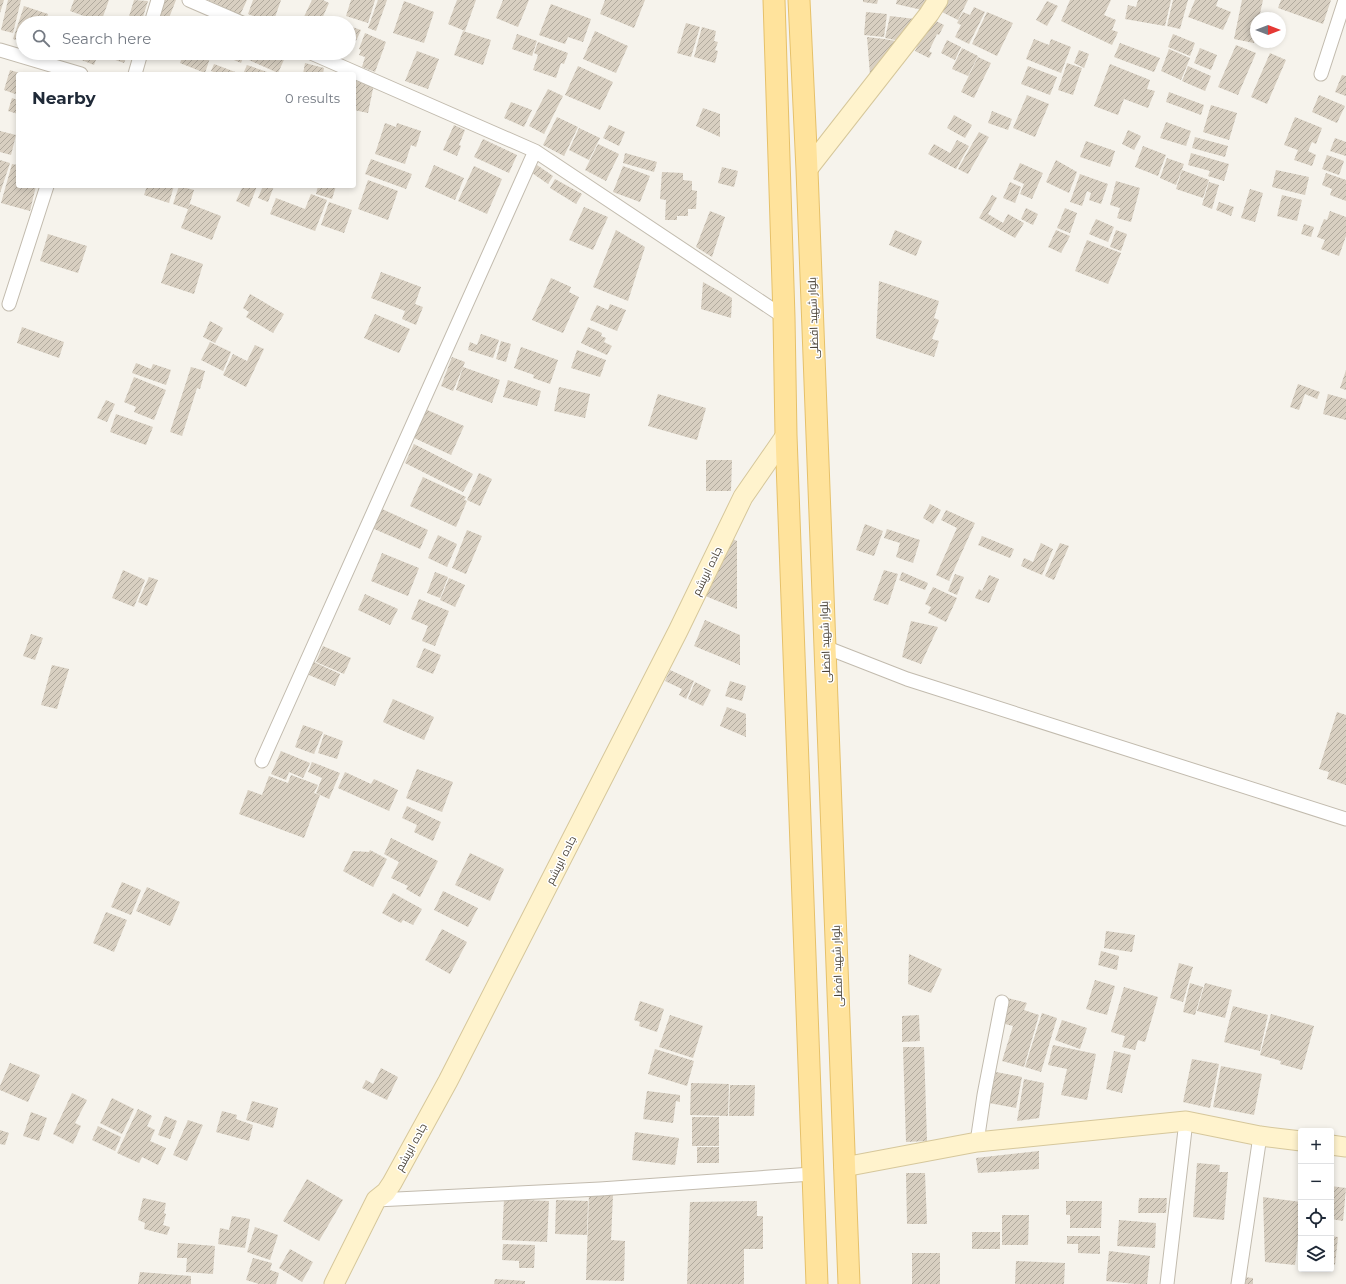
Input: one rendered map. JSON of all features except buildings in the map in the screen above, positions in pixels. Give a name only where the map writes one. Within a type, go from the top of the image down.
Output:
[{"type":"main road","points":[[774,0],[784,318],[786,435],[817,1284]]},
{"type":"main road","name":"بلوار شهید افضلی","points":[[799,0],[807,170],[849,1284]]},
{"type":"main road","points":[[807,170],[929,14],[938,0]]},
{"type":"main road","name":"جاده ابریشم","points":[[334,1284],[376,1200],[386,1192],[392,1183],[448,1080],[678,631],[743,497],[786,435]]},
{"type":"main road","points":[[808,1025],[840,1034]]},
{"type":"main road","points":[[844,1167],[977,1142],[1186,1121],[1260,1136],[1298,1141]]},
{"type":"main road","points":[[1334,1145],[1346,1147]]},
{"type":"street","points":[[153,16],[158,0]]},
{"type":"street","points":[[189,0],[226,16]]},
{"type":"street","points":[[1321,74],[1345,0]]},
{"type":"street","points":[[0,50],[16,55]]},
{"type":"street","points":[[34,60],[74,72]]},
{"type":"street","points":[[136,72],[139,60]]},
{"type":"street","points":[[327,60],[354,72]]},
{"type":"street","points":[[356,73],[535,151],[784,318]]},
{"type":"street","points":[[262,761],[535,151]]},
{"type":"street","points":[[9,304],[46,188]]},
{"type":"street","points":[[825,647],[907,679],[1346,820]]},
{"type":"street","points":[[977,1142],[984,1095],[1002,1002]]},
{"type":"street","points":[[1167,1284],[1186,1121]]},
{"type":"street","points":[[1238,1284],[1260,1136]]},
{"type":"street","points":[[376,1200],[600,1189],[812,1174]]}]
